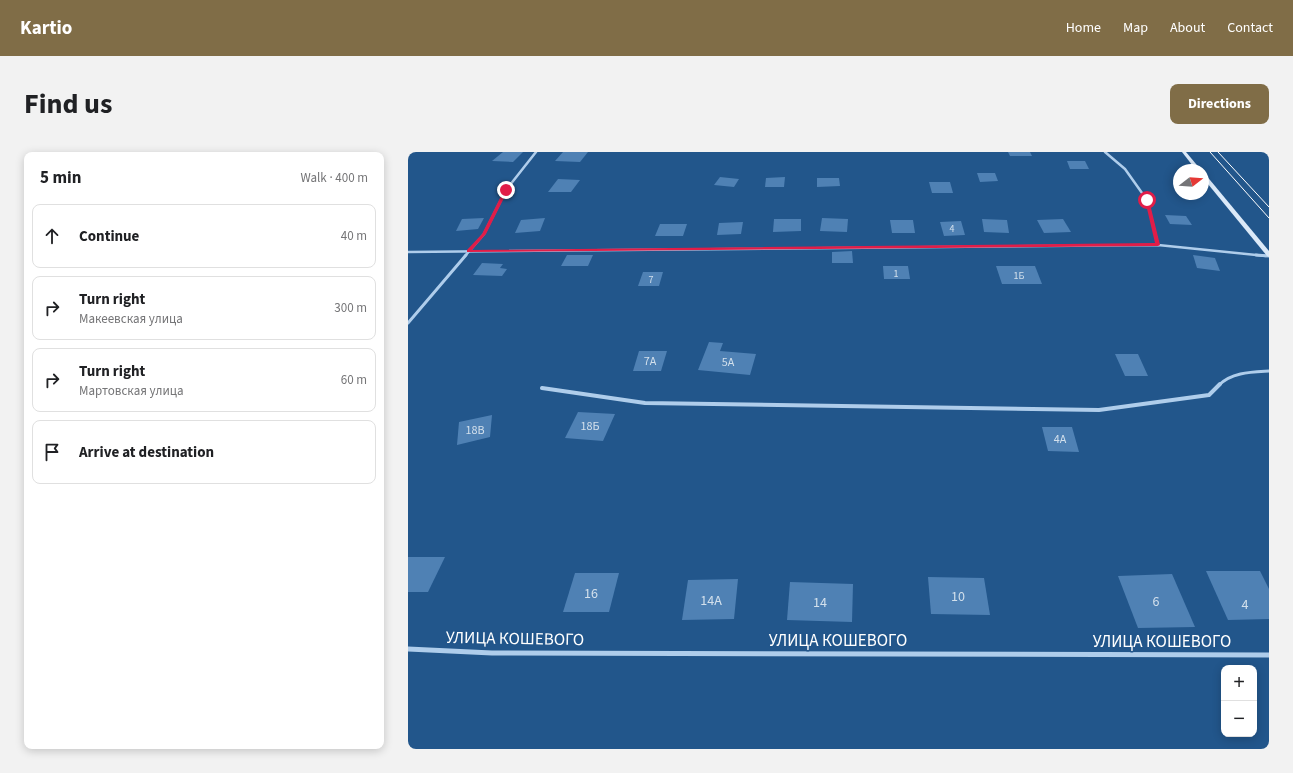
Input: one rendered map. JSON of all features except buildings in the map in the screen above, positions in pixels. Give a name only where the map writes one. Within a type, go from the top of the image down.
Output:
[{"type":"main road","points":[[1184,152],[1193,164]]},
{"type":"main road","points":[[1209,182],[1269,256]]},
{"type":"street","points":[[408,323],[484,234],[506,190],[536,152]]},
{"type":"street","points":[[1105,152],[1125,169],[1147,200],[1158,245]]},
{"type":"street","points":[[408,252],[1158,245],[1269,256]]},
{"type":"street","points":[[542,388],[645,403],[1099,410],[1209,395],[1225,379],[1249,372],[1269,371]]},
{"type":"street","name":"УЛИЦА КОШЕВОГО","points":[[408,649],[492,653],[1269,655]]},
{"type":"tram line","points":[[1210,152],[1269,218]]},
{"type":"tram line","points":[[1218,152],[1269,207]]},
{"type":"route","points":[[506,190],[484,234],[468,251],[1158,245],[1147,200]]}]
